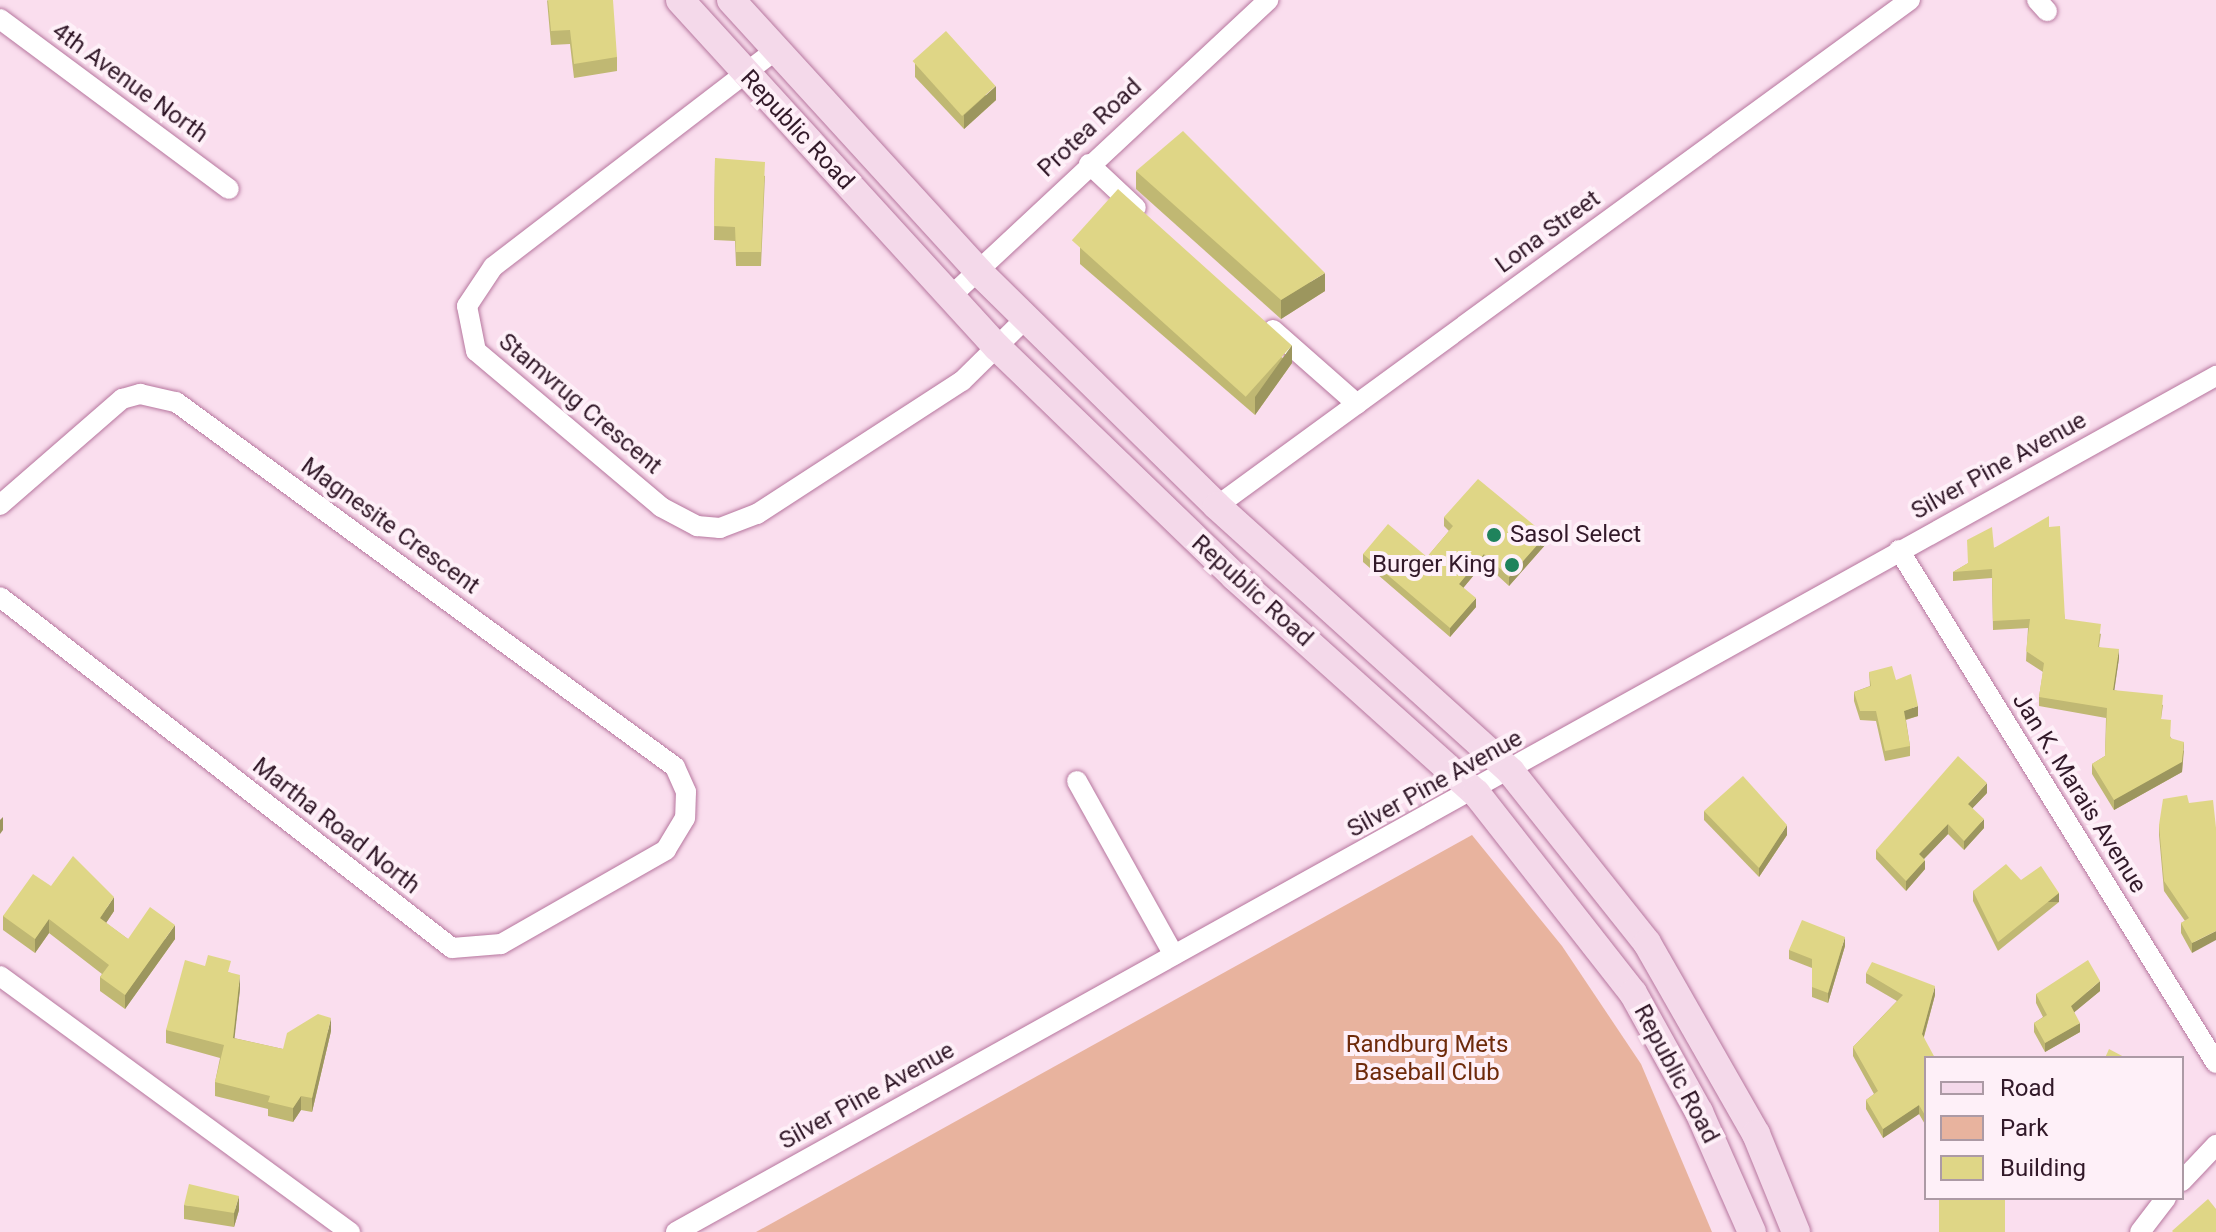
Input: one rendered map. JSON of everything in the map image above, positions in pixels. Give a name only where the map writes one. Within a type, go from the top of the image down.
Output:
[{"type":"main road","name":"Republic Road","points":[[680,0],[747,77],[997,347],[1235,577],[1476,793],[1633,993],[1699,1112],[1752,1232]]},
{"type":"main road","name":"Republic Road","points":[[731,0],[980,273],[1217,506],[1511,772],[1647,943],[1756,1134],[1796,1232]]},
{"type":"street","name":"Protea Road","points":[[951,296],[980,273],[1089,164],[1268,0]]},
{"type":"street","name":"Lona Street","points":[[1217,506],[1910,0]]},
{"type":"street","name":"4th Avenue North","points":[[0,19],[229,189]]},
{"type":"street","name":"Stamvrug Crescent","points":[[777,49],[747,77],[493,267],[467,306],[476,351],[661,507],[697,526],[720,528],[757,514],[949,389],[1026,318]]},
{"type":"street","points":[[1089,164],[1151,221]]},
{"type":"street","points":[[1255,315],[1357,404]]},
{"type":"street","name":"Silver Pine Avenue","points":[[676,1232],[1174,955],[1476,793],[1899,550],[2216,376]]},
{"type":"street","name":"Magnesite Crescent","points":[[0,505],[122,399],[140,394],[176,402],[675,767],[687,806],[666,850]]},
{"type":"street","name":"Jan K. Marais Avenue","points":[[1899,550],[2216,1063]]},
{"type":"street","name":"Martha Road North","points":[[0,597],[452,948],[501,944],[666,850]]},
{"type":"street","points":[[1077,781],[1174,955]]},
{"type":"street","points":[[0,976],[350,1232]]},
{"type":"street","points":[[2184,1179],[2216,1145]]},
{"type":"street","points":[[2140,1232],[2164,1200]]},
{"type":"green space","name":"Randburg Mets Baseball Club","points":[[1472,835],[1562,946],[1641,1064],[1712,1232],[756,1232]]},
{"type":"building","points":[[548,0],[613,0],[617,57],[574,64],[570,30],[551,31]]},
{"type":"building","points":[[946,31],[996,86],[962,116],[913,61]]},
{"type":"building","points":[[1183,131],[1325,273],[1281,300],[1136,171]]},
{"type":"building","points":[[715,158],[765,162],[761,252],[736,252],[735,227],[714,226]]},
{"type":"building","points":[[1118,189],[1292,346],[1246,397],[1072,240]]},
{"type":"building","points":[[1478,479],[1546,535],[1509,577],[1484,554],[1459,584],[1476,598],[1450,628],[1363,554],[1388,524],[1427,557],[1453,526],[1444,517]]},
{"type":"building","points":[[2049,516],[2049,527],[2060,526],[2065,619],[2101,624],[2098,647],[2119,649],[2113,690],[2163,695],[2161,719],[2171,720],[2170,738],[2184,742],[2182,762],[2114,800],[2092,764],[2105,756],[2107,708],[2039,697],[2044,663],[2026,651],[2030,619],[1993,621],[1992,569],[1953,572],[1968,563],[1967,540],[1992,527],[1994,548]]},
{"type":"building","points":[[1892,666],[1896,680],[1911,674],[1918,706],[1904,711],[1910,746],[1885,751],[1876,711],[1860,711],[1854,692],[1871,686],[1869,672]]},
{"type":"building","points":[[1958,756],[1987,783],[1968,804],[1984,819],[1964,841],[1948,824],[1919,854],[1925,860],[1906,881],[1876,850]]},
{"type":"building","points":[[1743,776],[1787,825],[1759,868],[1704,811]]},
{"type":"building","points":[[2187,795],[2189,803],[2213,800],[2216,828],[2216,931],[2192,943],[2181,923],[2189,918],[2164,881],[2159,825],[2163,799]]},
{"type":"building","points":[[73,856],[114,897],[100,918],[128,939],[150,907],[175,925],[125,995],[100,977],[109,965],[49,919],[35,939],[3,916],[33,874],[51,886]]},
{"type":"building","points":[[2006,864],[2021,880],[2041,866],[2059,893],[1998,942],[1973,891]]},
{"type":"building","points":[[1802,920],[1845,937],[1828,993],[1812,987],[1812,959],[1789,950]]},
{"type":"building","points":[[208,955],[231,961],[228,972],[240,975],[233,1038],[283,1049],[287,1033],[318,1014],[331,1018],[312,1098],[301,1096],[293,1108],[268,1102],[270,1096],[215,1082],[224,1045],[166,1030],[185,960],[205,966]]},
{"type":"building","points":[[2088,960],[2100,981],[2071,1006],[2080,1023],[2045,1043],[2034,1023],[2047,1015],[2036,994]]},
{"type":"building","points":[[1872,962],[1935,986],[1922,1034],[1934,1056],[1924,1056],[1924,1114],[1919,1105],[1883,1129],[1866,1100],[1878,1091],[1853,1047],[1903,995],[1866,973]]},
{"type":"building","points":[[2109,1049],[2122,1056],[2106,1056]]},
{"type":"building","points":[[189,1184],[239,1196],[234,1213],[184,1205]]},
{"type":"building","points":[[2208,1199],[2216,1209],[2216,1232],[2172,1231]]},
{"type":"building","points":[[1939,1200],[2005,1200],[2005,1232],[1939,1232]]},
{"type":"place","name":"Sasol Select","points":[[1494,535]]},
{"type":"place","name":"Burger King","points":[[1512,565]]}]
